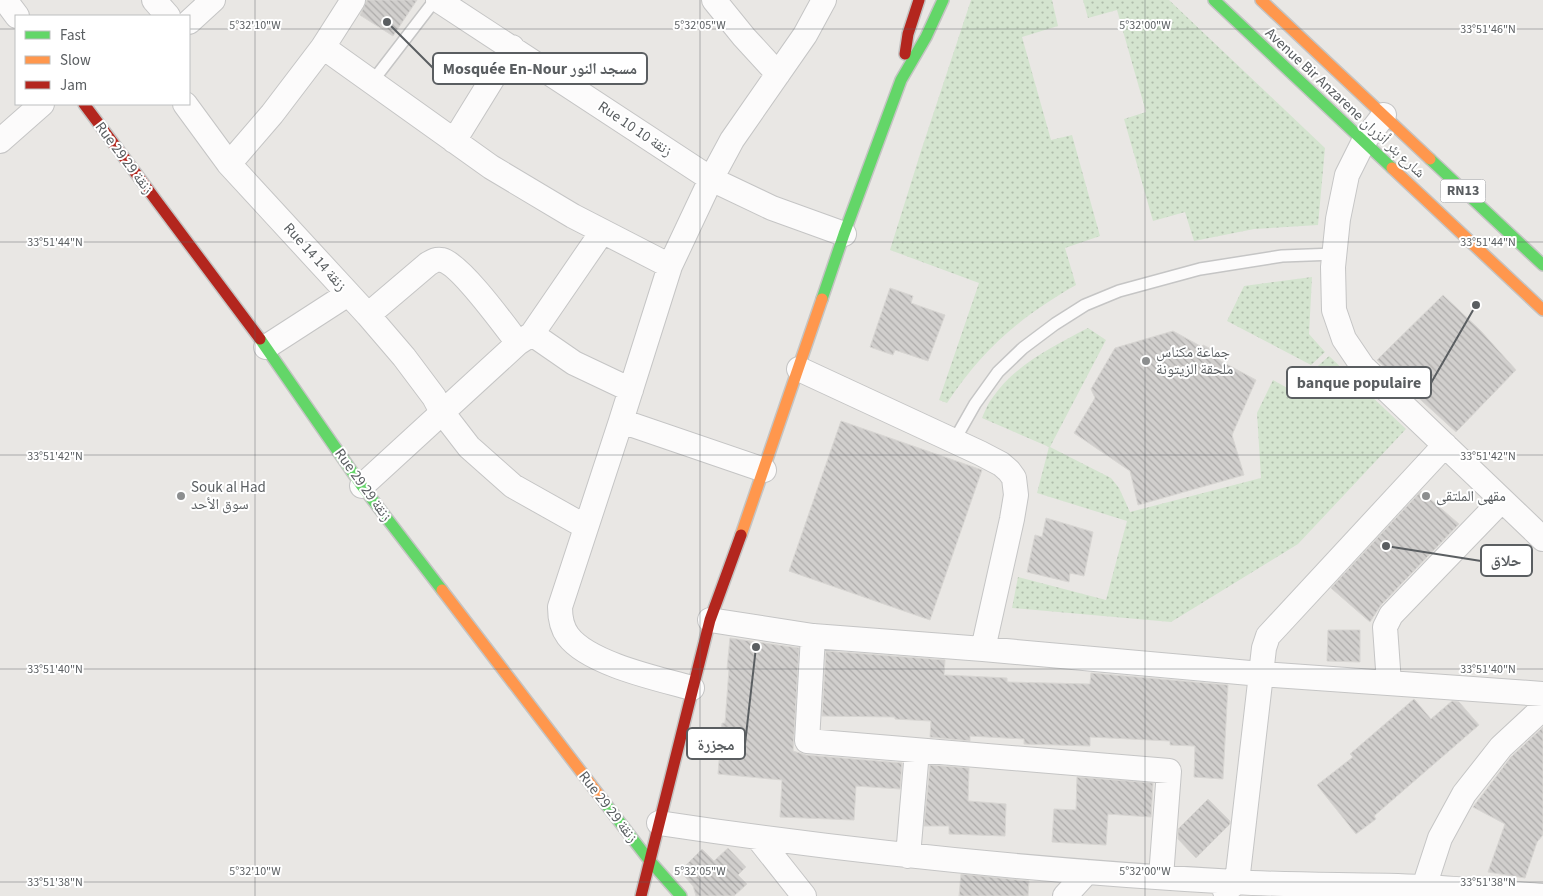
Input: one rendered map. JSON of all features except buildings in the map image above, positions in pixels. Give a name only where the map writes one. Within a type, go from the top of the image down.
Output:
[{"type":"street","points":[[5,0],[16,15]]},
{"type":"street","points":[[154,0],[167,15]]},
{"type":"street","points":[[190,21],[213,0]]},
{"type":"street","points":[[229,164],[272,114],[323,47],[353,0]]},
{"type":"street","name":"Rue 10 زنقة 10","points":[[436,0],[512,47],[711,179],[772,208],[844,234]]},
{"type":"street","points":[[714,0],[744,37],[778,74]]},
{"type":"street","points":[[692,688],[627,669],[600,659],[578,647],[563,627],[560,607],[670,266],[711,179],[732,140],[805,36],[824,0]]},
{"type":"street","points":[[901,80],[908,34],[919,0]]},
{"type":"street","points":[[641,896],[710,620],[764,470],[844,234],[901,80],[926,37],[943,0]]},
{"type":"street","name":"Avenue Bir Anzarene شارع بئر أنزران","points":[[1214,0],[1543,310]]},
{"type":"street","name":"Avenue Bir Anzarene شارع بئر أنزران","points":[[1261,0],[1543,264]]},
{"type":"street","points":[[323,47],[491,167],[602,232],[670,266]]},
{"type":"street","points":[[454,141],[512,47]]},
{"type":"street","points":[[0,141],[41,105]]},
{"type":"street","name":"Rue 29 زنقة 29","points":[[87,105],[266,347],[362,486],[649,860],[681,896]]},
{"type":"street","name":"Rue 14 زنقة 14","points":[[186,105],[229,164],[404,357],[469,447],[513,486],[586,528]]},
{"type":"street","points":[[1384,115],[1364,141],[1347,174],[1338,219],[1334,254],[1334,310],[1344,338],[1363,367],[1543,539]]},
{"type":"street","points":[[362,486],[525,338],[602,232]]},
{"type":"street","points":[[368,316],[428,264],[435,260],[441,260],[452,265],[525,338],[631,390]]},
{"type":"street","points":[[266,347],[348,294]]},
{"type":"street","points":[[798,369],[1001,464],[1014,478],[1016,487],[1012,519],[983,649]]},
{"type":"street","points":[[621,422],[764,470]]},
{"type":"street","points":[[1228,889],[1264,648],[1268,636],[1445,445]]},
{"type":"street","points":[[1389,683],[1386,627],[1391,615],[1502,500]]},
{"type":"street","points":[[710,620],[813,636],[1261,674],[1543,694]]},
{"type":"street","points":[[813,636],[807,741],[1169,771],[1161,877]]},
{"type":"street","points":[[1424,891],[1440,838],[1464,794],[1501,747],[1543,708]]},
{"type":"street","points":[[908,856],[917,751]]},
{"type":"street","points":[[658,823],[758,838],[908,856],[1161,877],[1228,889],[1424,891],[1543,896]]},
{"type":"street","points":[[758,838],[804,896]]},
{"type":"street","points":[[1065,896],[1087,872]]},
{"type":"lane","points":[[372,82],[436,0]]},
{"type":"lane","points":[[954,441],[975,404],[998,372],[1023,348],[1085,305],[1119,291],[1200,269],[1282,256],[1334,254]]},
{"type":"green space","points":[[971,0],[1052,0],[1058,26],[1022,37],[1051,140],[1072,135],[1100,236],[1065,248],[1076,285],[1037,309],[1004,336],[974,366],[947,403],[939,400],[979,283],[890,250]]},
{"type":"green space","points":[[1083,0],[1169,0],[1325,148],[1318,225],[1254,229],[1194,241],[1185,212],[1153,221],[1124,119],[1146,112],[1117,10],[1088,18]]},
{"type":"green space","points":[[1312,277],[1309,334],[1325,352],[1311,365],[1227,321],[1244,286]]},
{"type":"green space","points":[[1088,328],[1106,340],[1050,447],[1111,478],[1119,488],[1130,512],[1261,478],[1257,413],[1273,380],[1291,390],[1329,356],[1406,429],[1298,544],[1171,622],[1012,608],[1018,577],[1106,600],[1127,521],[1037,493],[1049,447],[982,418],[991,399],[1012,375],[1036,357]]},
{"type":"traffic: fast","points":[[822,299],[901,80],[926,37],[943,0]]},
{"type":"traffic: fast","points":[[1214,0],[1392,168]]},
{"type":"traffic: fast","points":[[1430,159],[1543,265]]},
{"type":"traffic: fast","points":[[260,339],[362,486],[442,590]]},
{"type":"traffic: fast","points":[[605,803],[649,860],[681,896]]},
{"type":"traffic: slow","points":[[1261,0],[1430,159]]},
{"type":"traffic: slow","points":[[1392,168],[1543,310]]},
{"type":"traffic: slow","points":[[741,535],[822,299]]},
{"type":"traffic: slow","points":[[442,590],[605,803]]},
{"type":"traffic: jam","points":[[905,54],[908,34],[919,0]]},
{"type":"traffic: jam","points":[[85,105],[260,339]]},
{"type":"traffic: jam","points":[[641,896],[710,620],[741,535]]},
{"type":"place","name":"Mosquée En-Nour مسجد النور","points":[[387,22]]},
{"type":"place","name":"banque populaire","points":[[1476,305]]},
{"type":"place","name":"جماعة مكناس ملحقة الزيتونة","points":[[1146,361]]},
{"type":"place","name":"Souk al Had سوق الأحد","points":[[181,496]]},
{"type":"place","name":"مقهى الملتقى","points":[[1426,496]]},
{"type":"place","name":"حلاق","points":[[1386,546]]},
{"type":"place","name":"مجزرة","points":[[756,647]]}]
